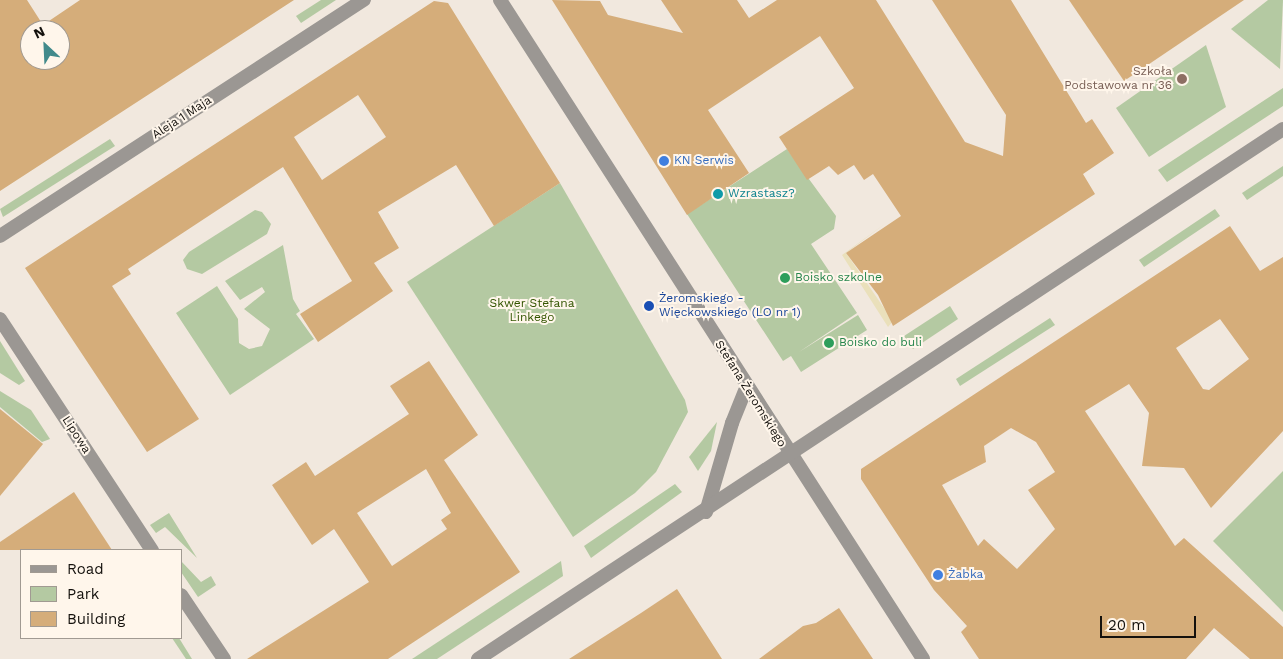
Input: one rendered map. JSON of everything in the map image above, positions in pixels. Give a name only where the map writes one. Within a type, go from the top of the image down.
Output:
[{"type":"street","name":"Aleja 1 Maja","points":[[0,236],[364,0]]},
{"type":"street","name":"Stefana Żeromskiego","points":[[500,0],[746,389],[923,659]]},
{"type":"street","points":[[478,659],[790,457],[1283,129]]},
{"type":"street","name":"Lipowa","points":[[0,319],[151,549]]},
{"type":"street","points":[[706,512],[732,423],[746,389]]},
{"type":"street","points":[[182,596],[224,659]]},
{"type":"green space","points":[[321,0],[336,0],[301,23],[296,16]]},
{"type":"green space","points":[[1268,0],[1283,0],[1280,69],[1231,29]]},
{"type":"green space","points":[[1206,45],[1226,107],[1149,157],[1116,108]]},
{"type":"green space","points":[[1283,88],[1283,106],[1167,182],[1158,170]]},
{"type":"green space","points":[[110,139],[115,146],[3,217],[0,209]]},
{"type":"green space","name":"Boisko szkolne","points":[[787,149],[836,216],[834,229],[811,244],[857,313],[799,352],[858,315],[867,330],[801,372],[791,356],[783,361],[687,214]]},
{"type":"green space","points":[[1283,166],[1283,176],[1247,200],[1242,193]]},
{"type":"green space","name":"Skwer Stefana Linkego","points":[[560,183],[685,400],[688,412],[656,472],[635,493],[573,537],[407,282]]},
{"type":"green space","points":[[1215,209],[1220,216],[1144,267],[1139,260]]},
{"type":"green space","points":[[255,210],[262,212],[271,224],[267,234],[202,274],[187,269],[183,260],[189,252]]},
{"type":"green space","points":[[283,245],[293,299],[300,311],[296,314],[314,339],[230,395],[176,313],[217,286],[238,319],[239,343],[249,349],[262,346],[270,329],[244,309],[265,292],[262,287],[240,300],[225,281]]},
{"type":"green space","points":[[950,306],[958,319],[913,349],[904,336]]},
{"type":"green space","points":[[1050,318],[1055,325],[960,386],[956,379]]},
{"type":"green space","points":[[0,341],[25,381],[19,385],[0,373]]},
{"type":"green space","points":[[0,391],[31,410],[50,439],[42,442],[0,407]]},
{"type":"green space","points":[[717,422],[711,451],[698,471],[689,457]]},
{"type":"green space","points":[[1283,471],[1283,612],[1213,541]]},
{"type":"green space","points":[[675,484],[682,492],[591,558],[584,546]]},
{"type":"green space","points":[[169,513],[197,558],[165,527],[156,533],[150,525]]},
{"type":"green space","points":[[561,561],[563,576],[437,659],[412,659]]},
{"type":"green space","points":[[182,562],[201,582],[211,576],[216,585],[198,597],[182,573]]},
{"type":"green space","points":[[173,639],[180,639],[192,659],[186,659]]},
{"type":"sand","points":[[886,223],[846,253],[893,321],[888,327],[842,255]]},
{"type":"building","points":[[0,0],[27,0],[40,20],[20,20],[20,70],[70,70],[70,20],[50,20],[80,0],[294,0],[0,191]]},
{"type":"building","points":[[552,0],[600,1],[608,15],[683,33],[661,0],[737,0],[749,18],[777,0],[876,0],[965,142],[1003,156],[1006,115],[932,0],[1011,0],[1086,123],[1092,119],[1114,153],[1083,174],[1095,194],[893,326],[878,295],[846,253],[901,216],[873,174],[864,180],[854,165],[838,175],[829,166],[807,180],[779,137],[854,88],[820,36],[708,110],[749,173],[687,215]]},
{"type":"building","points":[[1069,0],[1244,0],[1124,81]]},
{"type":"building","points":[[434,1],[448,3],[560,183],[494,226],[456,165],[378,212],[399,248],[374,263],[393,291],[318,342],[300,314],[352,281],[283,167],[128,269],[131,274],[112,286],[199,419],[147,452],[25,268]],"holes":[[[358,95],[386,137],[322,180],[294,137]]]},
{"type":"building","points":[[1230,226],[1260,271],[1283,257],[1283,431],[1211,508],[1184,468],[1142,466],[1149,413],[1129,384],[1085,411],[1175,546],[1184,538],[1283,627],[1283,659],[1250,659],[1214,628],[1186,659],[979,659],[961,632],[967,626],[934,590],[861,479],[861,469]],"holes":[[[1220,319],[1249,359],[1209,390],[1203,389],[1176,348]],[[1011,428],[1036,442],[1055,472],[1028,490],[1055,529],[1017,569],[984,539],[978,546],[942,485],[986,462],[984,446]]]},
{"type":"building","points":[[429,361],[478,435],[444,460],[520,572],[388,659],[247,659],[369,582],[334,529],[312,545],[272,485],[306,462],[315,476],[409,414],[390,386]],"holes":[[[426,469],[451,513],[441,520],[447,529],[392,566],[357,513]]]},
{"type":"building","points":[[0,409],[43,444],[0,496]]},
{"type":"building","points":[[74,492],[111,549],[0,550],[0,542]]},
{"type":"building","points":[[677,589],[722,659],[569,659],[641,613]]},
{"type":"building","points":[[839,608],[873,659],[759,659],[803,626],[816,623]]},
{"type":"place","name":"Szkoła Podstawowa nr 36","points":[[1182,79]]},
{"type":"place","name":"KN Serwis","points":[[664,161]]},
{"type":"place","name":"Wzrastasz?","points":[[718,194]]},
{"type":"place","name":"Boisko szkolne","points":[[785,278]]},
{"type":"place","name":"Żeromskiego - Więckowskiego (LO nr 1)","points":[[649,306]]},
{"type":"place","name":"Boisko do buli","points":[[829,343]]},
{"type":"place","name":"Żabka","points":[[938,575]]}]
